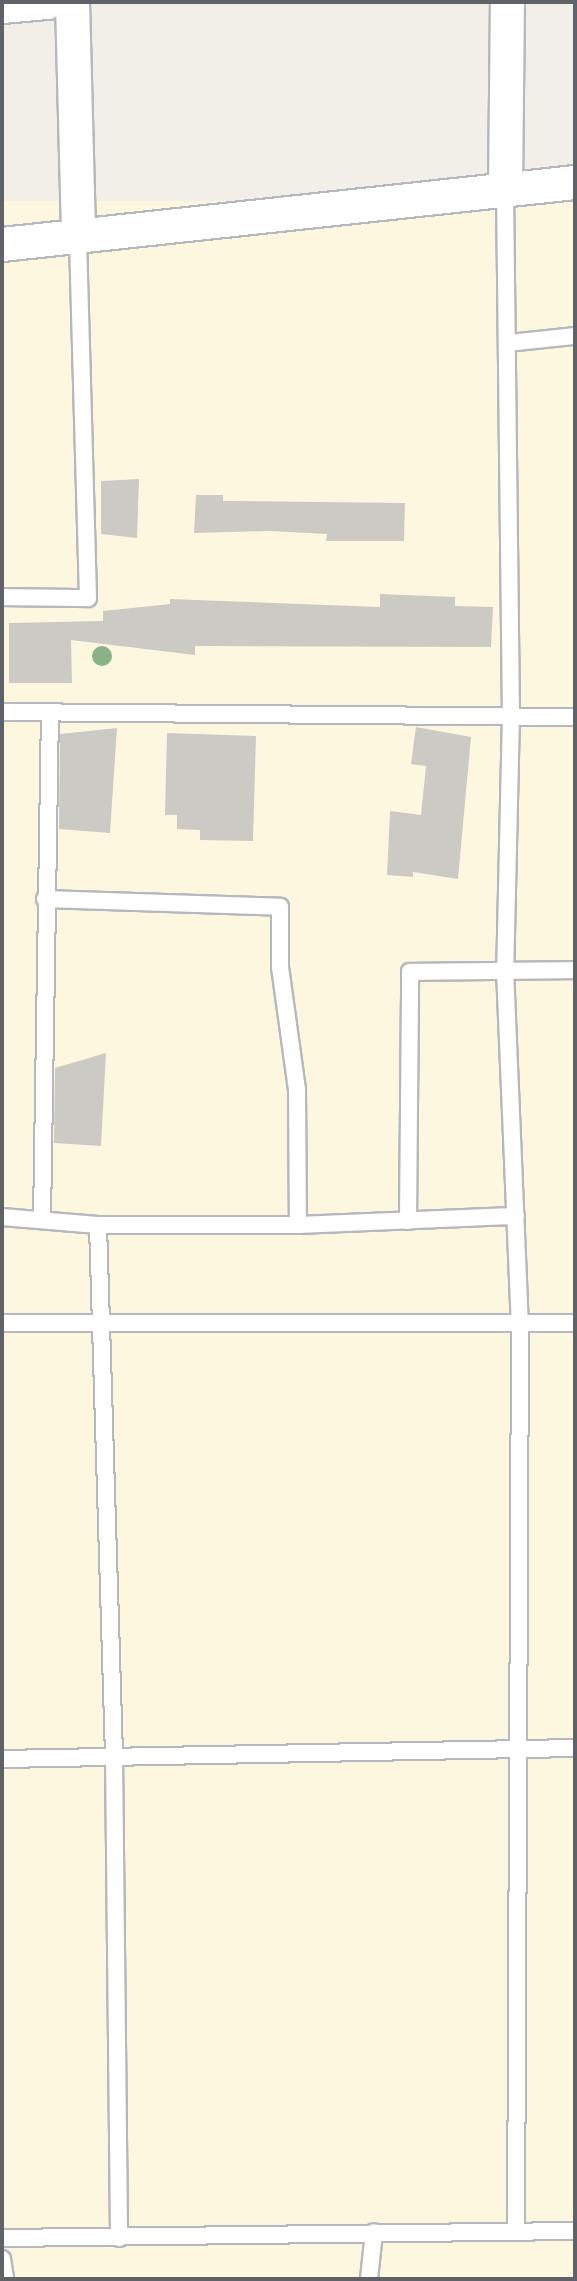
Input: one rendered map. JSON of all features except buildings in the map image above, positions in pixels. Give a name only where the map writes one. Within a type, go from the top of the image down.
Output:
[{"type":"street","points":[[2,6],[47,2]]},
{"type":"street","points":[[72,2],[78,235]]},
{"type":"street","points":[[505,188],[507,2]]},
{"type":"street","points":[[2,244],[575,182]]},
{"type":"lane","points":[[505,188],[511,714],[505,970],[520,1324],[516,2231]]},
{"type":"lane","points":[[2,597],[88,598],[78,235]]},
{"type":"lane","points":[[508,343],[575,336]]},
{"type":"lane","points":[[2,712],[511,714],[575,717]]},
{"type":"lane","points":[[42,1220],[50,713]]},
{"type":"lane","points":[[45,899],[280,907],[280,967],[296,1089],[298,1225]]},
{"type":"lane","points":[[408,1221],[410,972],[575,970]]},
{"type":"lane","points":[[2,1217],[98,1225],[298,1225],[516,1216]]},
{"type":"lane","points":[[98,1225],[114,1755],[119,2238]]},
{"type":"lane","points":[[2,1323],[102,1325],[575,1322]]},
{"type":"lane","points":[[2,1759],[575,1748]]},
{"type":"lane","points":[[2,2238],[575,2231]]},
{"type":"lane","points":[[369,2279],[374,2232]]},
{"type":"lane","points":[[2,2259],[5,2279]]},
{"type":"shaded area","points":[[2,201],[575,201],[575,2279],[2,2279]]}]
